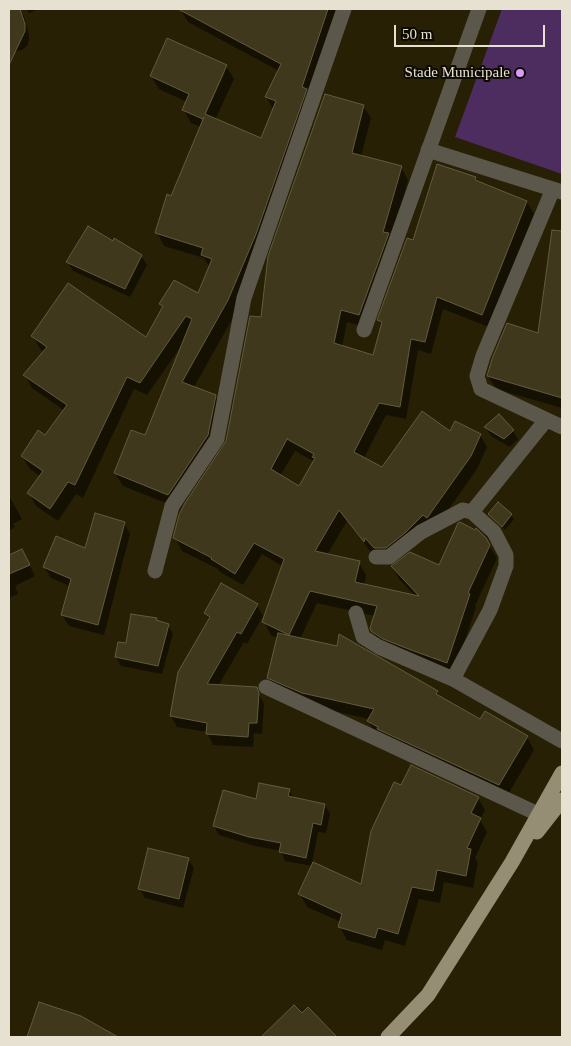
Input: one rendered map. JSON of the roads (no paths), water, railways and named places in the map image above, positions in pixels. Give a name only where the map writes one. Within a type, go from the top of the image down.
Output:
[{"type":"main road","points":[[388,1037],[428,995],[512,862],[562,773]]},
{"type":"main road","points":[[512,862],[562,800]]},
{"type":"street","points":[[155,571],[172,506],[217,439],[244,298],[344,9]]},
{"type":"street","points":[[364,330],[478,9]]},
{"type":"street","points":[[428,150],[558,191],[483,356],[477,376],[482,389],[562,427]]},
{"type":"street","points":[[472,512],[546,420]]},
{"type":"street","points":[[376,558],[388,557],[421,532],[463,510],[472,512],[494,532],[506,554],[506,566],[490,610],[452,679]]},
{"type":"street","points":[[356,612],[363,637],[379,647],[452,679],[562,741]]},
{"type":"street","points":[[266,687],[538,814]]},
{"type":"place","name":"Stade Municipale","points":[[520,73]]}]
